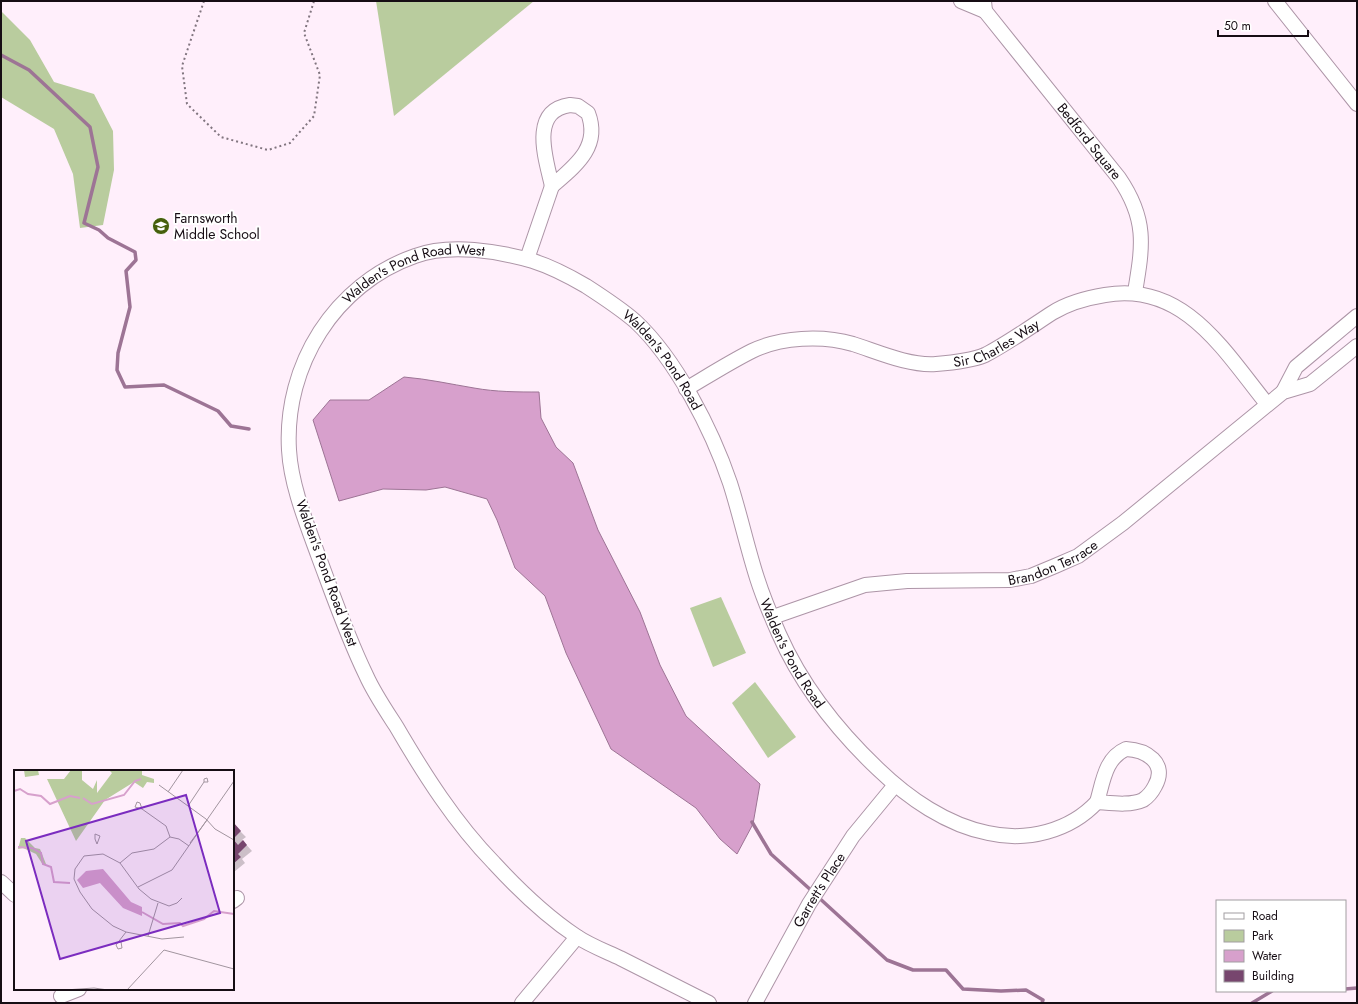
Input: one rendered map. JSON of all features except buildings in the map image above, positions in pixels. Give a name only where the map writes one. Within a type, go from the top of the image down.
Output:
[{"type":"street","name":"Bedford Square","points":[[961,1],[984,6],[1119,178],[1132,197],[1140,219],[1142,244],[1135,292]]},
{"type":"street","points":[[1275,1],[1355,96]]},
{"type":"street","points":[[527,259],[552,186],[578,163],[587,150],[592,132],[591,121],[588,113],[578,106],[570,104],[560,106],[549,115],[544,126],[543,142],[552,186]]},
{"type":"street","name":"Walden's Pond Road West","points":[[618,308],[571,277],[546,265],[492,251],[442,250],[420,254],[387,268],[372,278],[338,308],[319,331],[297,378],[290,407],[289,451],[306,523],[345,629],[369,682],[412,754],[455,817],[493,862],[546,913],[577,937],[709,1003]]},
{"type":"street","name":"Sir Charles Way","points":[[686,389],[753,350],[774,344],[804,339],[847,342],[917,363],[935,364],[984,355],[1064,306],[1096,296],[1135,292],[1153,296],[1170,303],[1204,327],[1267,404]]},
{"type":"street","name":"Walden's Pond Road","points":[[618,308],[634,320],[654,340],[686,389],[704,422],[726,472],[759,583],[796,668],[828,716],[849,741],[895,785],[950,819],[977,831],[1005,837],[1046,833],[1072,822],[1087,813],[1098,802]]},
{"type":"street","name":"Brandon Terrace","points":[[1283,392],[1296,367],[1357,316]]},
{"type":"street","name":"Brandon Terrace","points":[[773,617],[865,585],[907,581],[1010,580],[1031,576],[1061,564],[1078,556],[1123,523],[1283,392],[1310,384],[1357,346]]},
{"type":"street","points":[[1126,749],[1137,749],[1146,753],[1155,762],[1159,774],[1157,783],[1151,794],[1142,800],[1119,804],[1098,802],[1111,759],[1117,753],[1126,749]]},
{"type":"street","name":"Garrett's Place","points":[[755,1003],[809,904],[853,836],[895,785]]},
{"type":"street","points":[[1,882],[14,894]]},
{"type":"street","points":[[522,1003],[577,937]]},
{"type":"street","points":[[60,996],[76,990]]},
{"type":"path","points":[[204,1],[182,66],[187,104],[221,137],[268,150],[290,143],[314,116],[320,75],[304,33],[314,1]]},
{"type":"green space","points":[[376,1],[534,1],[394,116]]},
{"type":"green space","points":[[1,11],[30,40],[54,82],[94,94],[113,131],[114,170],[103,225],[80,228],[73,174],[54,129],[1,97]]},
{"type":"green space","points":[[721,597],[746,653],[713,667],[690,608]]},
{"type":"green space","points":[[755,682],[796,737],[768,758],[732,703]]},
{"type":"water","points":[[404,377],[490,390],[539,392],[541,418],[556,447],[573,463],[598,530],[640,612],[660,665],[686,716],[760,784],[753,824],[737,854],[720,839],[696,808],[611,749],[566,653],[545,596],[515,568],[497,520],[487,499],[445,487],[426,490],[383,489],[339,501],[313,420],[330,400],[369,400]]},
{"type":"waterway","points":[[1,55],[29,70],[90,127],[98,167],[84,223],[99,230],[108,238],[135,252],[136,260],[126,271],[130,307],[118,353],[117,370],[125,387],[164,385],[218,411],[231,426],[249,429]]},
{"type":"waterway","points":[[752,822],[771,854],[813,892]]},
{"type":"waterway","points":[[817,896],[887,960],[913,970],[946,970],[963,989],[1001,991],[1026,990],[1043,1000],[1042,1003]]},
{"type":"waterway","points":[[1346,989],[1357,988]]},
{"type":"waterway","points":[[1252,1003],[1270,992]]},
{"type":"place","name":"Farnsworth Middle School","points":[[161,226]]}]
